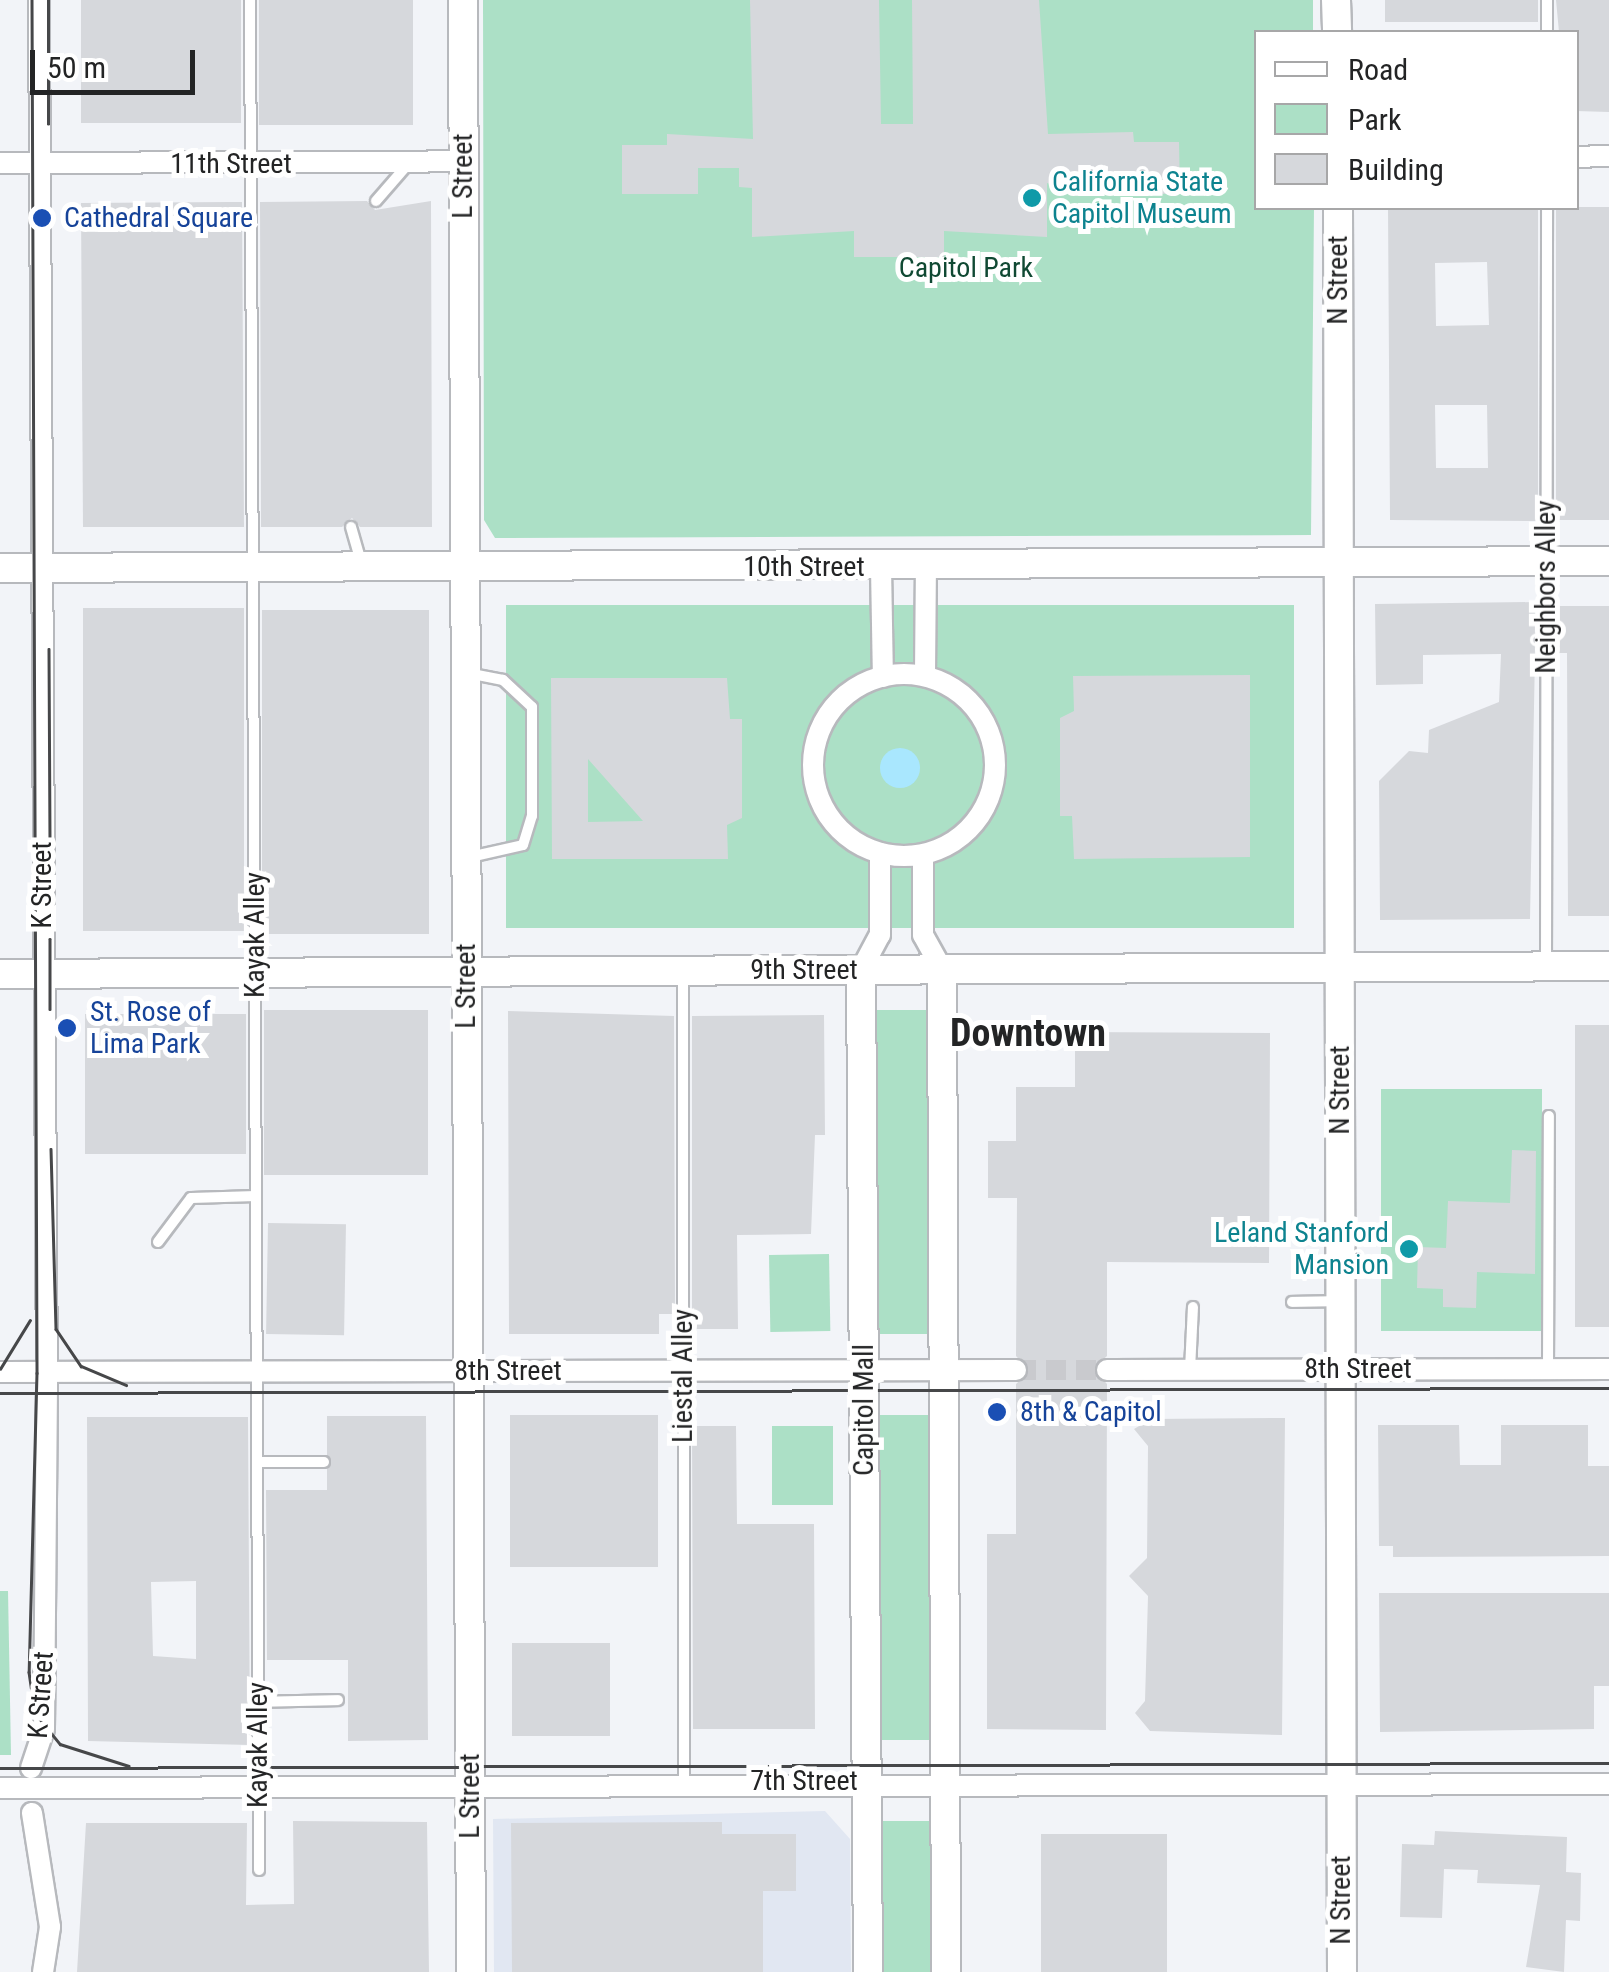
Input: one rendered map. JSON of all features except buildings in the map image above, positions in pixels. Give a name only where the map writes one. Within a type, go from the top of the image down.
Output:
[{"type":"main road","name":"L Street","points":[[463,0],[472,1972]]},
{"type":"main road","points":[[1336,0],[1337,30]]},
{"type":"main road","name":"N Street","points":[[1338,210],[1342,1972]]},
{"type":"main road","name":"10th Street","points":[[0,568],[926,567],[1609,561]]},
{"type":"main road","name":"9th Street","points":[[0,974],[1609,966]]},
{"type":"main road","points":[[942,969],[946,1972]]},
{"type":"main road","name":"Capitol Mall","points":[[861,970],[868,1972]]},
{"type":"street","name":"K Street","points":[[31,1768],[44,1729],[46,1372],[39,0]]},
{"type":"street","points":[[1579,157],[1609,156]]},
{"type":"street","name":"11th Street","points":[[0,164],[463,161]]},
{"type":"street","points":[[881,567],[882,677]]},
{"type":"street","points":[[925,676],[926,567]]},
{"type":"street","points":[[925,676],[973,707],[994,768],[973,824],[922,855],[880,853],[835,824],[813,768],[834,707],[882,677],[925,676]]},
{"type":"street","name":"Capitol Mall","points":[[861,970],[880,934],[880,853]]},
{"type":"street","points":[[922,855],[923,935],[942,969]]},
{"type":"street","name":"8th Street","points":[[1107,1370],[1609,1369]]},
{"type":"street","name":"8th Street","points":[[0,1372],[1016,1370]]},
{"type":"street","name":"7th Street","points":[[0,1788],[867,1781],[1609,1784]]},
{"type":"street","points":[[32,1813],[50,1927],[43,1972]]},
{"type":"lane","name":"Kayak Alley","points":[[250,0],[259,1870]]},
{"type":"lane","points":[[1547,0],[1547,30]]},
{"type":"lane","points":[[376,202],[410,162]]},
{"type":"lane","name":"Neighbors Alley","points":[[1546,966],[1547,210]]},
{"type":"lane","points":[[351,527],[363,568]]},
{"type":"lane","points":[[465,673],[503,680],[532,707],[532,816],[523,845],[466,857]]},
{"type":"lane","name":"Liestal Alley","points":[[683,970],[684,1782]]},
{"type":"lane","points":[[1548,1369],[1549,1116]]},
{"type":"lane","points":[[158,1242],[191,1198],[256,1196]]},
{"type":"lane","points":[[1292,1302],[1340,1301]]},
{"type":"lane","points":[[1190,1370],[1193,1307]]},
{"type":"lane","points":[[257,1462],[324,1462]]},
{"type":"lane","points":[[258,1702],[338,1700]]},
{"type":"shaded area","points":[[825,1811],[850,1839],[851,1972],[494,1972],[493,1819]]},
{"type":"green space","name":"Capitol Park","points":[[483,0],[1313,0],[1313,30],[1254,30],[1254,210],[1314,210],[1311,535],[495,538],[484,520]]},
{"type":"green space","points":[[506,605],[1294,605],[1294,928],[506,928]]},
{"type":"green space","points":[[876,1010],[927,1010],[927,1334],[876,1334]]},
{"type":"green space","points":[[1381,1089],[1542,1089],[1542,1331],[1381,1331]]},
{"type":"green space","points":[[829,1254],[830,1331],[770,1332],[769,1255]]},
{"type":"green space","points":[[879,1415],[929,1415],[929,1740],[879,1740]]},
{"type":"green space","points":[[772,1426],[833,1426],[833,1505],[772,1505]]},
{"type":"green space","points":[[0,1591],[8,1591],[11,1755],[0,1755]]},
{"type":"green space","points":[[880,1821],[930,1821],[930,1972],[880,1972]]},
{"type":"water","points":[[900,748],[914,754],[920,768],[914,782],[900,788],[886,782],[880,768],[886,754]]},
{"type":"tunnel","points":[[1016,1370],[1107,1370]]},
{"type":"tram line","points":[[32,0],[37,1373],[29,1672],[35,1713],[60,1744],[129,1766]]},
{"type":"tram line","points":[[48,0],[48,124]]},
{"type":"tram line","points":[[49,649],[50,844]]},
{"type":"tram line","points":[[50,939],[50,1009]]},
{"type":"tram line","points":[[51,1149],[56,1329],[81,1366],[126,1385]]},
{"type":"tram line","points":[[0,1369],[30,1320]]},
{"type":"tram line","points":[[0,1393],[1609,1388]]},
{"type":"tram line","points":[[0,1768],[1609,1763]]},
{"type":"place","name":"California State Capitol Museum","points":[[1032,198]]},
{"type":"place","name":"Cathedral Square","points":[[42,218]]},
{"type":"place","name":"St. Rose of Lima Park","points":[[67,1028]]},
{"type":"place","name":"Leland Stanford Mansion","points":[[1409,1249]]},
{"type":"place","name":"8th & Capitol","points":[[997,1412]]},
{"type":"district","name":"Downtown","points":[[1028,1034]]}]
